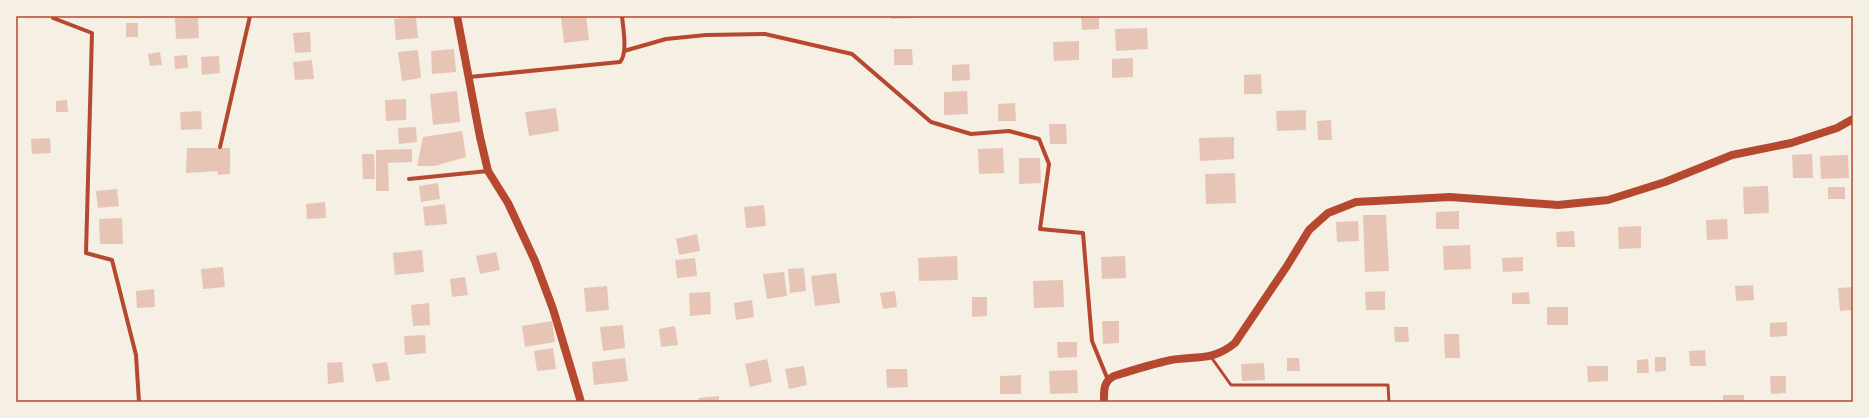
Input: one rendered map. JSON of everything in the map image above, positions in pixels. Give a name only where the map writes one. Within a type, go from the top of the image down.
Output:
[{"type":"main road","points":[[457,16],[488,171],[508,203],[535,261],[553,309],[581,402]]},
{"type":"main road","points":[[1104,402],[1104,387],[1108,380],[1114,376],[1171,360],[1211,356],[1226,350],[1235,343],[1288,266],[1309,230],[1328,214],[1356,202],[1450,197],[1558,205],[1608,200],[1665,182],[1732,155],[1798,141],[1837,128],[1853,119]]},
{"type":"street","points":[[53,16],[53,18],[92,33],[86,253],[112,260],[136,355],[139,402]]},
{"type":"street","points":[[220,147],[250,16]]},
{"type":"street","points":[[469,78],[620,62],[624,58],[622,16]]},
{"type":"street","points":[[624,51],[666,39],[706,35],[765,34],[852,54],[931,122],[971,134],[1009,131],[1039,139],[1049,164],[1040,228],[1083,233],[1092,341],[1108,380]]},
{"type":"street","points":[[409,179],[488,171]]},
{"type":"lane","points":[[1211,356],[1231,385],[1388,385],[1389,402]]},
{"type":"building","points":[[586,16],[589,40],[564,43],[561,17]]},
{"type":"building","points":[[891,16],[913,16],[913,18],[891,19]]},
{"type":"building","points":[[1081,16],[1099,16],[1099,29],[1082,30]]},
{"type":"building","points":[[198,17],[199,38],[176,39],[175,18]]},
{"type":"building","points":[[416,17],[418,38],[396,40],[394,19]]},
{"type":"building","points":[[126,23],[138,23],[138,37],[126,37]]},
{"type":"building","points":[[1147,28],[1148,49],[1116,51],[1115,29]]},
{"type":"building","points":[[310,32],[311,52],[295,53],[293,33]]},
{"type":"building","points":[[1079,41],[1079,60],[1054,61],[1053,42]]},
{"type":"building","points":[[454,49],[456,72],[432,74],[431,51]]},
{"type":"building","points":[[894,49],[912,49],[913,65],[894,65]]},
{"type":"building","points":[[418,50],[421,78],[402,81],[398,52]]},
{"type":"building","points":[[160,52],[162,65],[150,66],[148,54]]},
{"type":"building","points":[[187,55],[188,68],[175,69],[174,56]]},
{"type":"building","points":[[219,56],[220,73],[202,75],[201,57]]},
{"type":"building","points":[[1133,58],[1133,77],[1112,78],[1112,59]]},
{"type":"building","points":[[312,60],[314,79],[295,80],[293,62]]},
{"type":"building","points":[[969,64],[970,80],[952,81],[952,65]]},
{"type":"building","points":[[1261,74],[1262,94],[1244,94],[1244,75]]},
{"type":"building","points":[[457,91],[460,122],[433,125],[430,94]]},
{"type":"building","points":[[967,91],[968,114],[944,115],[944,92]]},
{"type":"building","points":[[406,99],[406,120],[386,121],[385,100]]},
{"type":"building","points":[[67,100],[68,112],[56,112],[56,101]]},
{"type":"building","points":[[1015,103],[1016,121],[998,121],[998,104]]},
{"type":"building","points":[[556,108],[559,131],[529,136],[525,112]]},
{"type":"building","points":[[1306,110],[1306,130],[1277,131],[1276,111]]},
{"type":"building","points":[[201,111],[202,129],[181,130],[180,112]]},
{"type":"building","points":[[1331,120],[1332,140],[1318,140],[1317,121]]},
{"type":"building","points":[[1049,124],[1066,124],[1067,144],[1050,144]]},
{"type":"building","points":[[416,127],[417,142],[399,144],[398,128]]},
{"type":"building","points":[[462,131],[466,157],[435,166],[417,166],[423,137]]},
{"type":"building","points":[[1234,137],[1234,159],[1200,161],[1199,138]]},
{"type":"building","points":[[50,138],[51,153],[32,154],[31,139]]},
{"type":"building","points":[[187,148],[230,148],[230,174],[218,175],[217,171],[186,173]]},
{"type":"building","points":[[1003,148],[1004,173],[979,174],[978,149]]},
{"type":"building","points":[[412,149],[412,162],[388,163],[389,191],[376,191],[376,150]]},
{"type":"building","points":[[362,154],[374,154],[375,179],[363,179]]},
{"type":"building","points":[[1812,154],[1813,178],[1793,178],[1792,155]]},
{"type":"building","points":[[1848,155],[1849,178],[1821,179],[1820,156]]},
{"type":"building","points":[[1019,158],[1040,158],[1041,183],[1019,184]]},
{"type":"building","points":[[1235,173],[1236,203],[1206,204],[1205,174]]},
{"type":"building","points":[[438,183],[440,199],[421,202],[419,186]]},
{"type":"building","points":[[1768,186],[1769,213],[1744,214],[1743,187]]},
{"type":"building","points":[[1828,187],[1845,187],[1845,199],[1828,199]]},
{"type":"building","points":[[117,189],[119,206],[98,208],[96,191]]},
{"type":"building","points":[[325,202],[326,218],[307,219],[306,204]]},
{"type":"building","points":[[445,204],[447,224],[425,226],[423,207]]},
{"type":"building","points":[[764,205],[766,226],[746,228],[744,207]]},
{"type":"building","points":[[1459,211],[1459,229],[1436,229],[1436,212]]},
{"type":"building","points":[[1363,215],[1386,215],[1389,271],[1365,272]]},
{"type":"building","points":[[122,218],[123,244],[100,244],[99,219]]},
{"type":"building","points":[[1727,219],[1728,239],[1707,240],[1706,220]]},
{"type":"building","points":[[1358,221],[1359,241],[1337,242],[1336,222]]},
{"type":"building","points":[[1641,226],[1641,248],[1619,249],[1618,227]]},
{"type":"building","points":[[1574,231],[1575,247],[1557,247],[1556,232]]},
{"type":"building","points":[[697,234],[700,251],[679,255],[676,239]]},
{"type":"building","points":[[1470,245],[1471,269],[1444,270],[1443,246]]},
{"type":"building","points":[[422,250],[424,272],[395,275],[393,253]]},
{"type":"building","points":[[496,252],[500,270],[480,274],[476,256]]},
{"type":"building","points":[[957,256],[958,280],[919,281],[918,258]]},
{"type":"building","points":[[1125,256],[1126,278],[1102,279],[1101,257]]},
{"type":"building","points":[[1523,257],[1523,271],[1503,272],[1502,258]]},
{"type":"building","points":[[695,258],[697,276],[677,278],[675,260]]},
{"type":"building","points":[[223,267],[225,287],[203,289],[201,269]]},
{"type":"building","points":[[804,268],[806,291],[790,293],[788,269]]},
{"type":"building","points":[[784,272],[787,296],[767,299],[763,274]]},
{"type":"building","points":[[836,273],[840,303],[815,306],[811,276]]},
{"type":"building","points":[[465,277],[468,295],[452,297],[450,279]]},
{"type":"building","points":[[1063,280],[1064,307],[1034,308],[1033,281]]},
{"type":"building","points":[[1753,285],[1754,300],[1736,301],[1735,286]]},
{"type":"building","points":[[607,286],[609,310],[586,312],[584,288]]},
{"type":"building","points":[[1853,287],[1853,310],[1840,311],[1838,288]]},
{"type":"building","points":[[154,289],[155,307],[137,308],[136,291]]},
{"type":"building","points":[[895,291],[897,307],[883,309],[880,293]]},
{"type":"building","points":[[1385,291],[1385,310],[1366,310],[1365,292]]},
{"type":"building","points":[[710,292],[711,314],[690,316],[689,293]]},
{"type":"building","points":[[1529,292],[1530,304],[1512,304],[1512,293]]},
{"type":"building","points":[[972,297],[987,297],[987,316],[972,317]]},
{"type":"building","points":[[752,300],[754,317],[736,320],[734,303]]},
{"type":"building","points":[[429,303],[430,325],[413,326],[411,305]]},
{"type":"building","points":[[1547,307],[1568,307],[1568,325],[1547,325]]},
{"type":"building","points":[[552,321],[555,342],[525,347],[522,326]]},
{"type":"building","points":[[1102,321],[1119,321],[1119,343],[1103,344]]},
{"type":"building","points":[[1787,322],[1787,336],[1770,337],[1770,323]]},
{"type":"building","points":[[623,325],[625,348],[603,351],[600,327]]},
{"type":"building","points":[[675,326],[678,345],[661,347],[659,329]]},
{"type":"building","points":[[1394,327],[1408,327],[1409,342],[1395,342]]},
{"type":"building","points":[[1444,334],[1459,334],[1460,358],[1445,358]]},
{"type":"building","points":[[425,335],[426,353],[405,355],[404,336]]},
{"type":"building","points":[[1057,342],[1077,342],[1077,357],[1058,358]]},
{"type":"building","points":[[553,348],[556,369],[537,371],[534,351]]},
{"type":"building","points":[[1705,350],[1706,366],[1690,366],[1689,351]]},
{"type":"building","points":[[1655,357],[1666,357],[1666,371],[1655,372]]},
{"type":"building","points":[[625,358],[628,381],[594,385],[592,362]]},
{"type":"building","points":[[1287,358],[1299,358],[1300,371],[1287,371]]},
{"type":"building","points":[[767,359],[772,382],[750,387],[745,364]]},
{"type":"building","points":[[1648,359],[1649,373],[1637,373],[1637,360]]},
{"type":"building","points":[[342,362],[344,382],[328,384],[327,363]]},
{"type":"building","points":[[387,362],[390,380],[376,382],[372,364]]},
{"type":"building","points":[[1264,363],[1265,380],[1242,381],[1241,364]]},
{"type":"building","points":[[804,366],[807,385],[789,389],[785,369]]},
{"type":"building","points":[[1587,366],[1608,366],[1608,381],[1588,382]]},
{"type":"building","points":[[886,369],[907,369],[908,387],[887,388]]},
{"type":"building","points":[[1077,370],[1078,393],[1050,394],[1049,371]]},
{"type":"building","points":[[1021,375],[1021,394],[1000,394],[1000,376]]},
{"type":"building","points":[[1770,376],[1786,376],[1786,393],[1771,394]]},
{"type":"building","points":[[1723,395],[1744,395],[1744,402],[1723,402]]},
{"type":"building","points":[[719,396],[719,402],[699,402],[698,398]]},
{"type":"building","points":[[503,400],[503,402],[493,402],[493,401]]},
{"type":"building","points":[[1719,400],[1719,402],[1692,402],[1692,401]]}]
